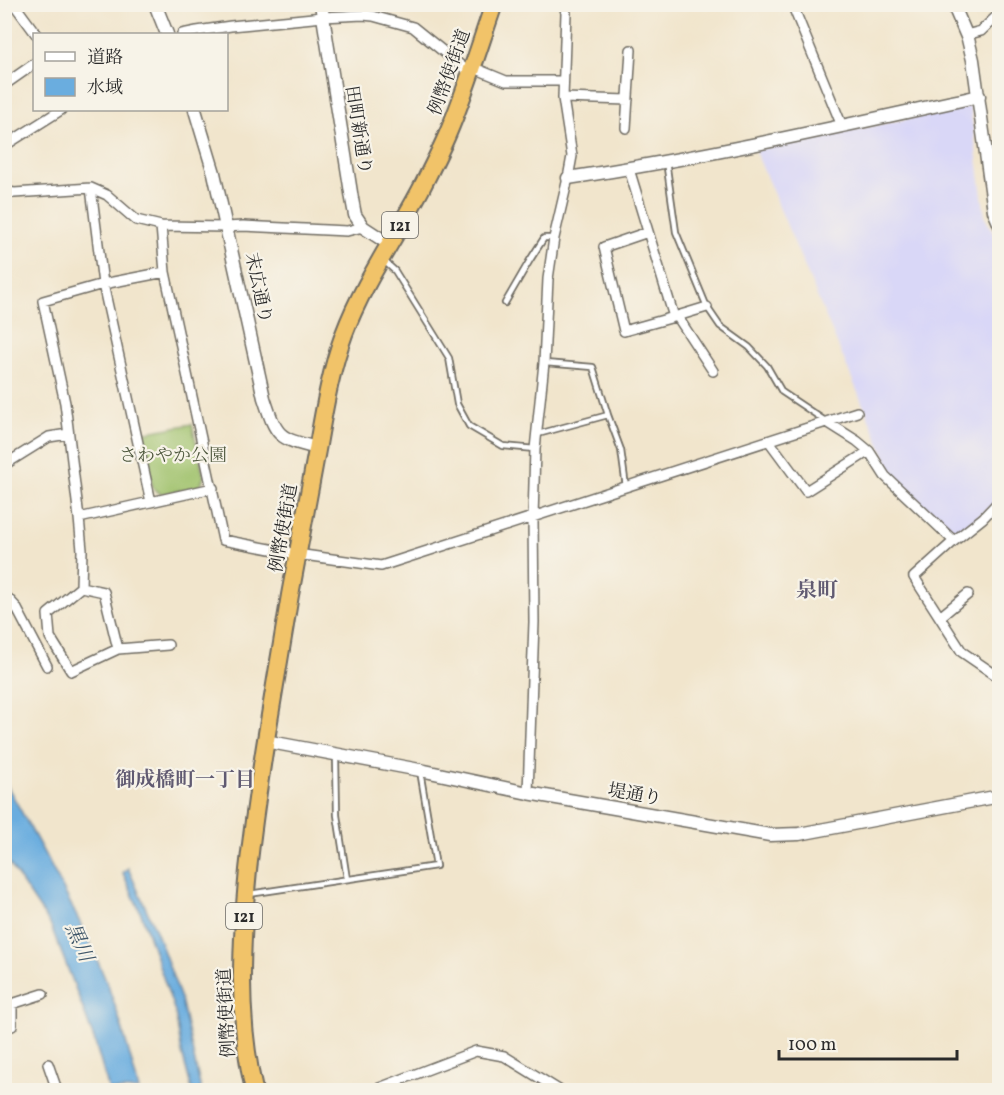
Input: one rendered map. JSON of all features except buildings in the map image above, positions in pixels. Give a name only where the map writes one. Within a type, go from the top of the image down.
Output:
[{"type":"highway","name":"例幣使街道","points":[[254,1090],[243,1026],[242,959],[244,912],[253,824],[297,554],[327,395],[337,355],[350,318],[421,189],[447,135],[494,4]]},
{"type":"street","points":[[14,4],[35,33]]},
{"type":"street","points":[[155,4],[167,33]]},
{"type":"street","points":[[528,793],[534,622],[533,518],[536,449],[544,363],[548,279],[554,238],[572,156],[563,98],[566,13],[564,4]]},
{"type":"street","points":[[792,4],[842,126]]},
{"type":"street","points":[[953,4],[966,35],[973,60],[994,212],[999,225]]},
{"type":"street","points":[[187,33],[322,11],[363,15],[384,18],[413,27],[471,70],[506,81],[563,81]]},
{"type":"street","name":"田町新通り","points":[[322,11],[352,199],[356,215],[363,227]]},
{"type":"street","points":[[966,35],[981,31],[999,13]]},
{"type":"street","points":[[626,128],[631,50]]},
{"type":"street","points":[[4,85],[33,65]]},
{"type":"street","points":[[568,178],[629,169],[979,96]]},
{"type":"street","points":[[563,98],[628,100]]},
{"type":"street","points":[[4,146],[59,111]]},
{"type":"street","name":"末広通り","points":[[195,111],[214,173],[270,416],[276,430],[285,438],[317,448]]},
{"type":"street","points":[[629,169],[675,316],[713,371]]},
{"type":"street","points":[[4,191],[14,193],[91,188],[107,195],[136,220],[161,226],[243,226],[347,231],[363,227],[385,251]]},
{"type":"street","points":[[91,188],[103,284],[151,502]]},
{"type":"street","points":[[161,226],[165,272],[224,540],[297,554],[381,566],[856,412]]},
{"type":"street","points":[[648,232],[604,247],[624,331],[707,307]]},
{"type":"street","points":[[165,272],[103,284],[43,301],[65,403],[82,550],[81,587],[48,614],[50,637],[70,671],[118,649],[168,645]]},
{"type":"street","points":[[827,422],[869,451],[885,476],[954,542]]},
{"type":"street","points":[[4,465],[50,437],[68,434]]},
{"type":"street","points":[[770,441],[806,491],[869,451]]},
{"type":"street","points":[[79,518],[213,488]]},
{"type":"street","points":[[999,500],[983,518],[914,578],[962,652],[999,678]]},
{"type":"street","points":[[81,587],[104,592],[118,649]]},
{"type":"street","points":[[4,594],[16,607],[46,666]]},
{"type":"street","points":[[940,617],[968,594]]},
{"type":"street","name":"堤通り","points":[[265,741],[528,793],[770,835],[799,834],[999,796]]},
{"type":"street","points":[[4,1026],[12,1026],[12,1004],[43,994]]},
{"type":"street","points":[[374,1090],[476,1052],[504,1056],[559,1090]]},
{"type":"street","points":[[48,1064],[57,1090]]},
{"type":"lane","points":[[666,161],[676,232],[707,307],[720,326],[749,347],[766,366],[782,392],[827,422]]},
{"type":"lane","points":[[505,303],[544,238],[554,238]]},
{"type":"lane","points":[[385,251],[448,358],[457,404],[469,426],[503,446],[536,449]]},
{"type":"lane","points":[[544,363],[593,367],[621,450],[626,487]]},
{"type":"lane","points":[[538,434],[608,415]]},
{"type":"lane","points":[[336,754],[337,815],[347,879]]},
{"type":"lane","points":[[246,895],[436,866],[420,771]]},
{"type":"shaded area","points":[[970,106],[985,218],[999,243],[1000,494],[991,507],[956,533],[898,487],[755,150]]},
{"type":"green space","name":"さわやか公園","points":[[192,424],[204,477],[200,486],[161,494],[153,489],[141,433]]},
{"type":"water","name":"黒川","points":[[4,780],[57,876],[104,976],[139,1090],[109,1090],[94,1039],[50,924],[5,857]]},
{"type":"water","points":[[128,868],[157,933],[181,999],[201,1090],[192,1090],[182,1053],[175,1012],[142,916],[123,873]]},
{"type":"district","name":"泉町","points":[[817,590]]},
{"type":"district","name":"御成橋町一丁目","points":[[185,779]]}]
